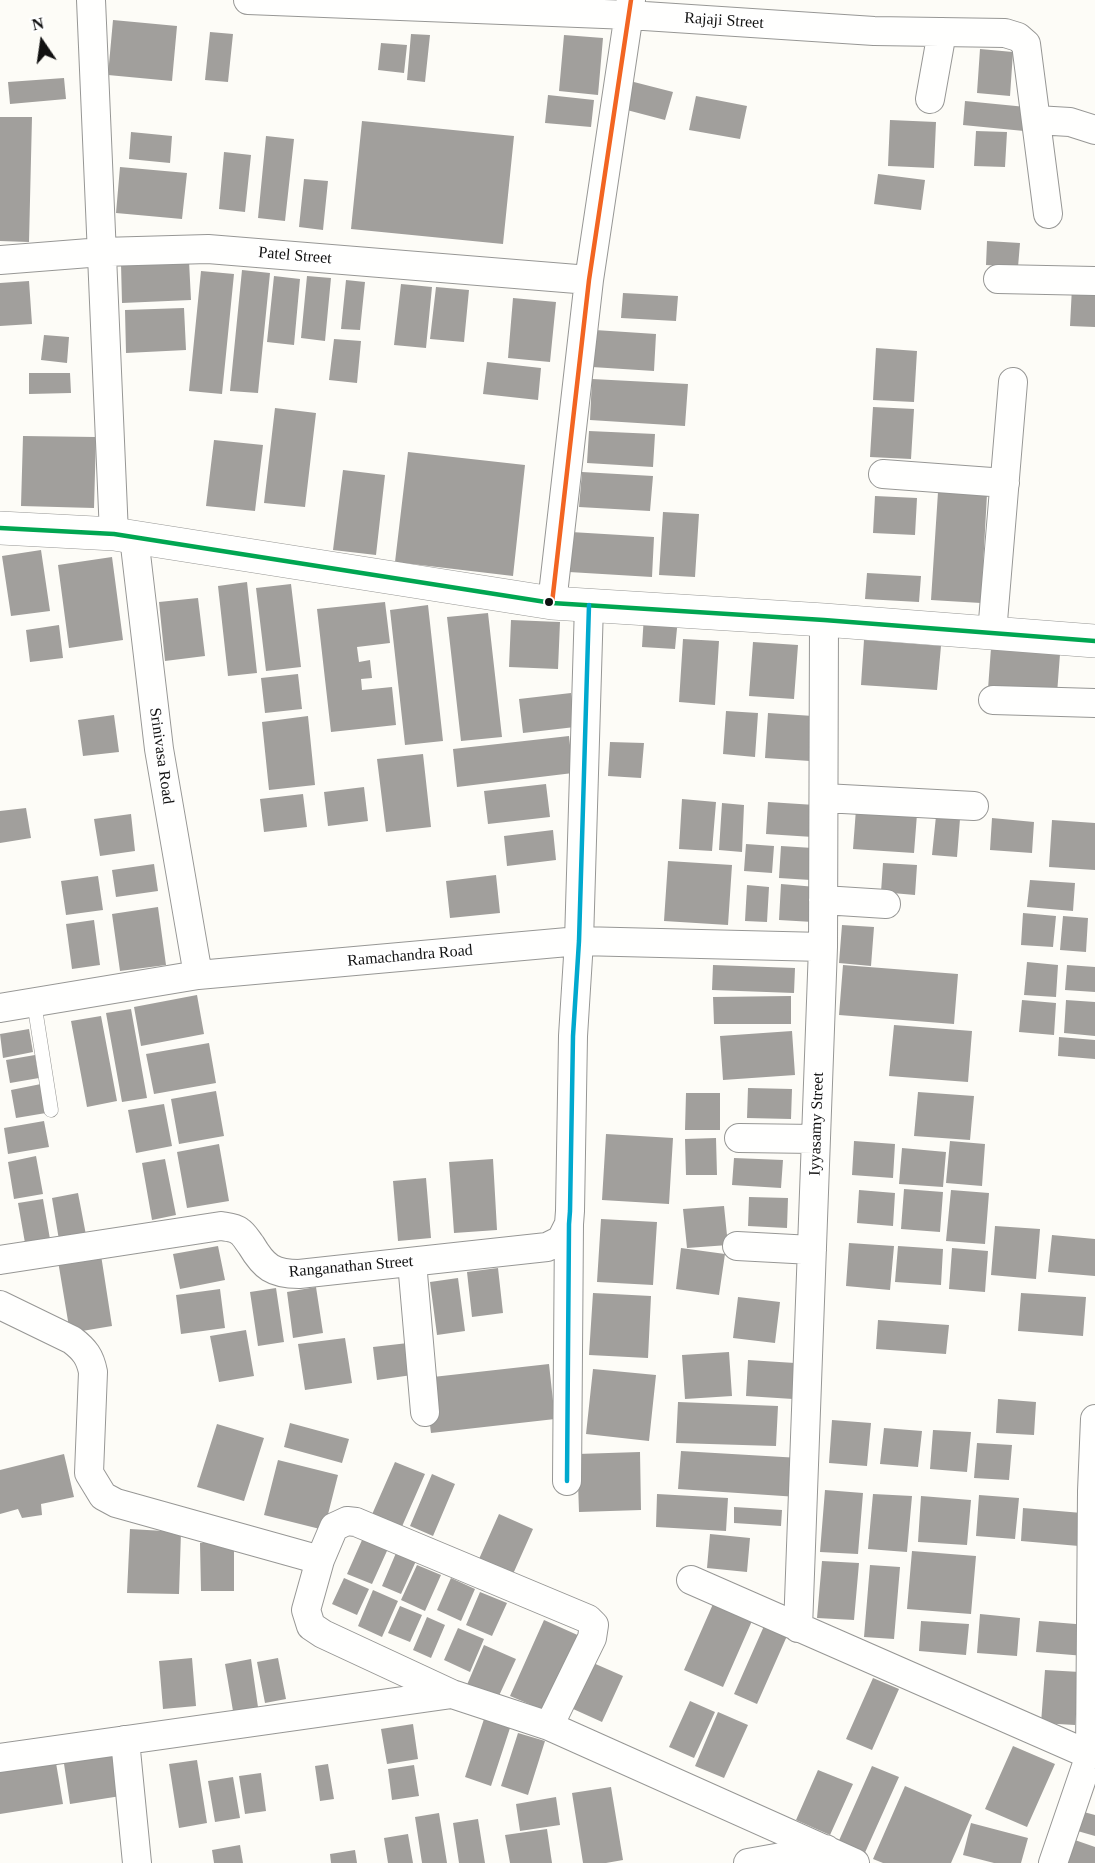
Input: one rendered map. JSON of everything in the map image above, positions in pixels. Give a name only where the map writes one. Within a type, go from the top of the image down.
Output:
[{"type":"street","name":"Srinivasa Road","points":[[91,0],[102,252],[124,535],[198,975]]},
{"type":"street","name":"Rajaji Street","points":[[248,0],[630,7],[874,31],[1005,33],[1018,37],[1026,44],[1048,214]]},
{"type":"street","points":[[552,603],[589,280],[630,7]]},
{"type":"street","points":[[930,99],[942,32]]},
{"type":"street","points":[[1036,120],[1070,122],[1095,130]]},
{"type":"street","name":"Patel Street","points":[[0,260],[102,252],[208,249],[589,280]]},
{"type":"street","points":[[998,279],[1095,281]]},
{"type":"street","points":[[992,633],[1013,382]]},
{"type":"street","points":[[884,474],[1005,483]]},
{"type":"street","points":[[0,528],[124,535],[552,603],[824,620],[1095,642]]},
{"type":"street","points":[[567,1480],[568,1224],[589,605]]},
{"type":"street","name":"Iyyasamy Street","points":[[798,1628],[823,947],[824,620]]},
{"type":"street","points":[[993,700],[1095,703]]},
{"type":"street","points":[[824,798],[974,806]]},
{"type":"street","points":[[824,900],[886,904]]},
{"type":"street","name":"Ramachandra Road","points":[[0,1008],[198,975],[579,941],[823,947]]},
{"type":"street","points":[[739,1138],[816,1138]]},
{"type":"street","name":"Ranganathan Street","points":[[0,1260],[221,1226],[237,1229],[245,1236],[261,1261],[272,1270],[299,1275],[547,1247],[561,1240],[568,1224]]},
{"type":"street","points":[[737,1246],[812,1250]]},
{"type":"street","points":[[412,1262],[425,1412]]},
{"type":"street","points":[[0,1305],[72,1340],[90,1357],[93,1372],[89,1473],[103,1496],[116,1503],[320,1560]]},
{"type":"street","points":[[1053,1863],[1090,1755],[1092,1491],[1095,1419]]},
{"type":"street","points":[[549,1726],[592,1638],[594,1625],[588,1619],[356,1522],[347,1521],[334,1527],[320,1560],[306,1610],[311,1626],[323,1634],[452,1694],[549,1726],[855,1863]]},
{"type":"street","points":[[691,1580],[1090,1755]]},
{"type":"street","points":[[0,1758],[452,1694]]},
{"type":"street","points":[[125,1740],[136,1863]]},
{"type":"street","points":[[748,1863],[826,1849]]},
{"type":"lane","points":[[34,1002],[51,1110]]},
{"type":"building","points":[[113,20],[177,26],[172,81],[108,75]]},
{"type":"building","points":[[210,32],[233,34],[228,82],[205,80]]},
{"type":"building","points":[[411,34],[430,35],[425,82],[407,80]]},
{"type":"building","points":[[564,35],[603,38],[598,95],[559,91]]},
{"type":"building","points":[[381,43],[407,45],[404,73],[378,70]]},
{"type":"building","points":[[980,49],[1013,52],[1010,96],[977,93]]},
{"type":"building","points":[[64,78],[66,99],[10,104],[8,82]]},
{"type":"building","points":[[630,81],[673,92],[665,120],[623,109]]},
{"type":"building","points":[[548,95],[594,100],[591,127],[545,123]]},
{"type":"building","points":[[696,96],[747,106],[740,139],[689,130]]},
{"type":"building","points":[[965,101],[1026,107],[1024,131],[963,125]]},
{"type":"building","points":[[0,117],[32,117],[29,242],[0,241]]},
{"type":"building","points":[[890,120],[936,122],[934,168],[888,166]]},
{"type":"building","points":[[362,121],[514,136],[503,244],[351,229]]},
{"type":"building","points":[[976,131],[1007,132],[1005,167],[974,166]]},
{"type":"building","points":[[131,132],[172,136],[170,163],[129,159]]},
{"type":"building","points":[[266,136],[294,139],[285,221],[258,218]]},
{"type":"building","points":[[224,152],[251,155],[245,212],[219,209]]},
{"type":"building","points":[[120,167],[187,173],[182,219],[116,213]]},
{"type":"building","points":[[878,174],[925,180],[921,210],[874,204]]},
{"type":"building","points":[[304,179],[328,181],[323,230],[299,227]]},
{"type":"building","points":[[987,241],[1020,243],[1018,267],[986,265]]},
{"type":"building","points":[[189,261],[191,300],[122,303],[121,264]]},
{"type":"building","points":[[242,270],[270,273],[258,393],[230,391]]},
{"type":"building","points":[[201,271],[234,274],[222,394],[189,391]]},
{"type":"building","points":[[274,276],[300,279],[294,345],[267,342]]},
{"type":"building","points":[[307,276],[331,278],[325,341],[301,338]]},
{"type":"building","points":[[346,280],[365,282],[360,330],[341,329]]},
{"type":"building","points":[[29,281],[32,324],[0,326],[0,283]]},
{"type":"building","points":[[401,284],[432,287],[426,348],[394,345]]},
{"type":"building","points":[[436,287],[469,290],[464,342],[430,339]]},
{"type":"building","points":[[1072,287],[1095,288],[1095,327],[1070,326]]},
{"type":"building","points":[[623,293],[678,296],[676,321],[621,318]]},
{"type":"building","points":[[513,298],[556,302],[550,362],[508,358]]},
{"type":"building","points":[[184,308],[186,350],[126,353],[125,310]]},
{"type":"building","points":[[595,330],[656,334],[654,371],[592,367]]},
{"type":"building","points":[[44,335],[69,337],[67,363],[41,360]]},
{"type":"building","points":[[334,339],[361,341],[357,383],[329,380]]},
{"type":"building","points":[[876,348],[917,351],[914,402],[873,400]]},
{"type":"building","points":[[487,362],[541,368],[538,400],[483,394]]},
{"type":"building","points":[[29,373],[70,373],[71,393],[29,394]]},
{"type":"building","points":[[592,379],[688,384],[685,426],[590,420]]},
{"type":"building","points":[[873,407],[914,409],[911,459],[870,457]]},
{"type":"building","points":[[275,408],[316,413],[305,507],[264,503]]},
{"type":"building","points":[[589,431],[655,434],[653,467],[587,463]]},
{"type":"building","points":[[23,436],[96,437],[94,508],[21,506]]},
{"type":"building","points":[[214,440],[263,445],[255,511],[206,506]]},
{"type":"building","points":[[408,452],[525,465],[513,576],[395,562]]},
{"type":"building","points":[[343,470],[385,475],[376,555],[333,550]]},
{"type":"building","points":[[582,472],[653,476],[650,511],[579,507]]},
{"type":"building","points":[[938,492],[987,494],[981,603],[931,600]]},
{"type":"building","points":[[875,496],[917,498],[915,535],[873,533]]},
{"type":"building","points":[[663,512],[699,514],[695,577],[659,575]]},
{"type":"building","points":[[571,532],[654,537],[652,577],[569,572]]},
{"type":"building","points":[[41,550],[50,611],[11,616],[2,556]]},
{"type":"building","points":[[112,557],[123,640],[69,648],[58,565]]},
{"type":"building","points":[[867,573],[921,576],[919,602],[865,599]]},
{"type":"building","points":[[247,582],[257,673],[228,676],[218,586]]},
{"type":"building","points":[[291,584],[301,667],[266,671],[256,588]]},
{"type":"building","points":[[198,598],[205,656],[165,661],[159,602]]},
{"type":"building","points":[[385,602],[390,643],[357,647],[359,662],[370,660],[372,678],[361,679],[362,690],[392,687],[396,725],[331,732],[317,609]]},
{"type":"building","points":[[428,605],[443,741],[405,745],[390,610]]},
{"type":"building","points":[[488,613],[502,737],[461,741],[447,617]]},
{"type":"building","points":[[644,615],[678,618],[675,649],[642,647]]},
{"type":"building","points":[[511,620],[560,622],[558,669],[509,667]]},
{"type":"building","points":[[59,625],[63,658],[30,662],[26,630]]},
{"type":"building","points":[[683,639],[719,641],[715,705],[679,702]]},
{"type":"building","points":[[864,640],[941,646],[937,690],[861,685]]},
{"type":"building","points":[[753,642],[798,645],[794,699],[749,696]]},
{"type":"building","points":[[991,648],[1060,654],[1057,694],[988,689]]},
{"type":"building","points":[[298,674],[302,709],[265,713],[261,678]]},
{"type":"building","points":[[571,693],[575,727],[523,733],[519,699]]},
{"type":"building","points":[[726,711],[758,713],[755,757],[723,754]]},
{"type":"building","points":[[768,713],[813,716],[810,761],[765,758]]},
{"type":"building","points":[[114,715],[119,752],[83,756],[78,720]]},
{"type":"building","points":[[308,716],[315,785],[269,790],[262,722]]},
{"type":"building","points":[[569,736],[573,773],[457,787],[453,749]]},
{"type":"building","points":[[610,742],[644,743],[641,778],[608,776]]},
{"type":"building","points":[[423,754],[431,827],[386,832],[377,759]]},
{"type":"building","points":[[546,784],[550,817],[488,824],[484,791]]},
{"type":"building","points":[[364,787],[368,821],[328,826],[324,792]]},
{"type":"building","points":[[303,794],[307,827],[264,832],[260,799]]},
{"type":"building","points":[[682,799],[716,802],[712,851],[679,849]]},
{"type":"building","points":[[768,802],[815,805],[813,837],[766,834]]},
{"type":"building","points":[[722,803],[744,805],[742,852],[719,850]]},
{"type":"building","points":[[26,808],[31,838],[0,843],[0,811]]},
{"type":"building","points":[[856,809],[917,814],[914,853],[853,849]]},
{"type":"building","points":[[131,814],[135,851],[100,856],[94,819]]},
{"type":"building","points":[[936,816],[960,819],[957,857],[932,855]]},
{"type":"building","points":[[992,818],[1034,822],[1032,853],[990,850]]},
{"type":"building","points":[[1052,820],[1095,823],[1095,870],[1049,867]]},
{"type":"building","points":[[553,830],[556,860],[507,866],[504,836]]},
{"type":"building","points":[[746,844],[774,846],[772,873],[744,871]]},
{"type":"building","points":[[781,846],[813,848],[811,880],[779,878]]},
{"type":"building","points":[[668,861],[732,865],[728,925],[664,921]]},
{"type":"building","points":[[883,863],[917,865],[915,895],[881,892]]},
{"type":"building","points":[[154,864],[158,891],[116,897],[112,870]]},
{"type":"building","points":[[496,875],[500,913],[450,918],[446,881]]},
{"type":"building","points":[[98,876],[103,910],[66,915],[61,881]]},
{"type":"building","points":[[1030,880],[1075,883],[1073,911],[1027,907]]},
{"type":"building","points":[[781,884],[816,887],[813,922],[779,920]]},
{"type":"building","points":[[747,885],[769,887],[767,922],[745,921]]},
{"type":"building","points":[[158,907],[166,965],[120,971],[112,914]]},
{"type":"building","points":[[1023,913],[1056,916],[1053,947],[1021,945]]},
{"type":"building","points":[[1063,916],[1088,918],[1086,952],[1060,950]]},
{"type":"building","points":[[94,920],[100,965],[72,969],[66,924]]},
{"type":"building","points":[[842,925],[874,927],[871,966],[839,963]]},
{"type":"building","points":[[1027,962],[1058,965],[1056,997],[1024,995]]},
{"type":"building","points":[[713,965],[795,968],[794,993],[712,990]]},
{"type":"building","points":[[843,965],[958,974],[954,1024],[839,1015]]},
{"type":"building","points":[[1067,965],[1095,967],[1095,992],[1065,990]]},
{"type":"building","points":[[197,995],[204,1034],[141,1046],[134,1007]]},
{"type":"building","points":[[791,996],[791,1024],[714,1024],[713,997]]},
{"type":"building","points":[[1022,1000],[1056,1003],[1054,1035],[1019,1032]]},
{"type":"building","points":[[1066,1000],[1095,1002],[1095,1036],[1064,1033]]},
{"type":"building","points":[[131,1009],[147,1098],[122,1102],[106,1013]]},
{"type":"building","points":[[101,1016],[117,1101],[87,1107],[71,1021]]},
{"type":"building","points":[[894,1025],[972,1031],[968,1082],[889,1076]]},
{"type":"building","points":[[29,1029],[33,1052],[3,1058],[0,1034]]},
{"type":"building","points":[[792,1031],[795,1075],[723,1080],[720,1036]]},
{"type":"building","points":[[1059,1037],[1095,1040],[1095,1059],[1058,1056]]},
{"type":"building","points":[[209,1043],[216,1083],[154,1094],[146,1054]]},
{"type":"building","points":[[35,1055],[39,1078],[10,1083],[6,1060]]},
{"type":"building","points":[[41,1084],[46,1113],[16,1118],[11,1090]]},
{"type":"building","points":[[748,1088],[792,1089],[791,1119],[747,1118]]},
{"type":"building","points":[[216,1091],[224,1136],[179,1144],[171,1099]]},
{"type":"building","points":[[918,1092],[974,1096],[970,1140],[914,1136]]},
{"type":"building","points":[[686,1093],[720,1093],[720,1130],[685,1130]]},
{"type":"building","points":[[164,1104],[172,1146],[136,1153],[128,1110]]},
{"type":"building","points":[[44,1121],[49,1147],[8,1154],[4,1128]]},
{"type":"building","points":[[606,1134],[673,1138],[669,1204],[602,1200]]},
{"type":"building","points":[[716,1138],[717,1175],[686,1175],[685,1139]]},
{"type":"building","points":[[854,1141],[895,1144],[893,1178],[852,1175]]},
{"type":"building","points":[[950,1141],[985,1144],[982,1186],[946,1183]]},
{"type":"building","points":[[219,1144],[229,1201],[187,1208],[177,1152]]},
{"type":"building","points":[[902,1148],[946,1152],[943,1187],[899,1184]]},
{"type":"building","points":[[36,1156],[43,1194],[14,1199],[8,1162]]},
{"type":"building","points":[[734,1158],[783,1160],[781,1188],[732,1185]]},
{"type":"building","points":[[165,1159],[176,1215],[152,1220],[142,1163]]},
{"type":"building","points":[[493,1159],[497,1230],[454,1233],[449,1162]]},
{"type":"building","points":[[426,1178],[431,1238],[398,1241],[393,1181]]},
{"type":"building","points":[[904,1189],[943,1192],[940,1232],[901,1229]]},
{"type":"building","points":[[859,1190],[895,1193],[893,1226],[857,1223]]},
{"type":"building","points":[[951,1190],[989,1193],[985,1244],[946,1241]]},
{"type":"building","points":[[78,1193],[86,1235],[59,1240],[52,1198]]},
{"type":"building","points":[[749,1197],[788,1198],[787,1228],[748,1226]]},
{"type":"building","points":[[43,1199],[50,1239],[25,1243],[18,1203]]},
{"type":"building","points":[[724,1206],[728,1245],[687,1248],[683,1209]]},
{"type":"building","points":[[601,1219],[657,1222],[653,1285],[597,1282]]},
{"type":"building","points":[[995,1226],[1040,1229],[1036,1279],[991,1275]]},
{"type":"building","points":[[1052,1235],[1095,1239],[1095,1276],[1048,1272]]},
{"type":"building","points":[[849,1243],[894,1246],[890,1290],[846,1286]]},
{"type":"building","points":[[218,1246],[225,1280],[180,1289],[173,1254]]},
{"type":"building","points":[[898,1246],[943,1249],[941,1285],[895,1282]]},
{"type":"building","points":[[681,1248],[725,1254],[719,1295],[676,1289]]},
{"type":"building","points":[[952,1248],[988,1251],[985,1292],[949,1289]]},
{"type":"building","points":[[101,1255],[112,1326],[70,1333],[58,1261]]},
{"type":"building","points":[[498,1268],[503,1313],[472,1317],[467,1272]]},
{"type":"building","points":[[458,1278],[465,1331],[437,1335],[430,1282]]},
{"type":"building","points":[[316,1287],[323,1333],[293,1338],[287,1292]]},
{"type":"building","points":[[276,1288],[284,1342],[258,1346],[250,1292]]},
{"type":"building","points":[[220,1289],[225,1328],[181,1334],[176,1295]]},
{"type":"building","points":[[593,1293],[651,1296],[648,1358],[589,1355]]},
{"type":"building","points":[[1021,1293],[1086,1297],[1083,1336],[1018,1331]]},
{"type":"building","points":[[738,1297],[780,1302],[775,1343],[733,1338]]},
{"type":"building","points":[[878,1320],[949,1325],[946,1354],[876,1349]]},
{"type":"building","points":[[246,1330],[254,1376],[219,1382],[210,1336]]},
{"type":"building","points":[[345,1338],[352,1383],[305,1390],[298,1344]]},
{"type":"building","points":[[408,1343],[412,1375],[377,1380],[373,1347]]},
{"type":"building","points":[[729,1352],[732,1396],[685,1399],[682,1355]]},
{"type":"building","points":[[748,1360],[795,1363],[793,1399],[746,1396]]},
{"type":"building","points":[[549,1364],[555,1419],[431,1433],[424,1378]]},
{"type":"building","points":[[593,1369],[656,1375],[649,1441],[586,1434]]},
{"type":"building","points":[[998,1399],[1036,1402],[1034,1435],[996,1433]]},
{"type":"building","points":[[678,1402],[778,1406],[776,1446],[676,1443]]},
{"type":"building","points":[[832,1420],[871,1423],[867,1466],[829,1463]]},
{"type":"building","points":[[290,1423],[349,1439],[342,1463],[284,1447]]},
{"type":"building","points":[[217,1424],[264,1438],[244,1501],[197,1487]]},
{"type":"building","points":[[884,1428],[922,1431],[918,1467],[880,1464]]},
{"type":"building","points":[[933,1430],[971,1432],[967,1472],[930,1469]]},
{"type":"building","points":[[977,1443],[1012,1445],[1009,1480],[974,1478]]},
{"type":"building","points":[[681,1451],[800,1458],[798,1497],[678,1489]]},
{"type":"building","points":[[640,1452],[641,1510],[579,1512],[577,1454]]},
{"type":"building","points":[[64,1454],[74,1497],[41,1504],[42,1515],[22,1518],[18,1509],[0,1514],[0,1470]]},
{"type":"building","points":[[278,1460],[338,1475],[324,1530],[264,1515]]},
{"type":"building","points":[[395,1462],[425,1474],[400,1531],[370,1519]]},
{"type":"building","points":[[432,1474],[455,1484],[433,1536],[410,1526]]},
{"type":"building","points":[[825,1490],[863,1493],[858,1554],[820,1552]]},
{"type":"building","points":[[657,1494],[728,1498],[726,1531],[656,1527]]},
{"type":"building","points":[[873,1494],[912,1496],[907,1552],[868,1549]]},
{"type":"building","points":[[979,1495],[1019,1498],[1015,1539],[976,1536]]},
{"type":"building","points":[[921,1496],[971,1500],[967,1545],[918,1542]]},
{"type":"building","points":[[734,1507],[782,1510],[781,1526],[734,1523]]},
{"type":"building","points":[[1023,1508],[1082,1513],[1079,1546],[1021,1541]]},
{"type":"building","points":[[499,1514],[533,1529],[513,1574],[479,1559]]},
{"type":"building","points":[[130,1529],[181,1532],[179,1594],[127,1593]]},
{"type":"building","points":[[366,1531],[391,1542],[372,1584],[347,1574]]},
{"type":"building","points":[[710,1534],[750,1538],[747,1572],[707,1568]]},
{"type":"building","points":[[234,1542],[234,1591],[201,1591],[200,1543]]},
{"type":"building","points":[[912,1551],[976,1556],[971,1614],[907,1609]]},
{"type":"building","points":[[396,1553],[416,1561],[401,1594],[382,1586]]},
{"type":"building","points":[[822,1561],[859,1563],[854,1620],[817,1618]]},
{"type":"building","points":[[417,1565],[441,1575],[425,1611],[401,1600]]},
{"type":"building","points":[[870,1565],[900,1567],[894,1639],[864,1637]]},
{"type":"building","points":[[344,1578],[369,1589],[357,1615],[332,1604]]},
{"type":"building","points":[[451,1578],[475,1589],[461,1621],[437,1610]]},
{"type":"building","points":[[373,1590],[398,1601],[382,1637],[358,1626]]},
{"type":"building","points":[[480,1592],[507,1603],[492,1636],[466,1625]]},
{"type":"building","points":[[713,1604],[752,1621],[723,1687],[684,1670]]},
{"type":"building","points":[[400,1606],[422,1615],[410,1642],[388,1633]]},
{"type":"building","points":[[980,1614],[1020,1618],[1017,1656],[977,1653]]},
{"type":"building","points":[[427,1617],[445,1625],[431,1658],[413,1650]]},
{"type":"building","points":[[544,1620],[582,1637],[548,1712],[510,1696]]},
{"type":"building","points":[[921,1621],[969,1624],[966,1655],[919,1651]]},
{"type":"building","points":[[1039,1621],[1088,1625],[1085,1656],[1036,1652]]},
{"type":"building","points":[[764,1626],[787,1636],[757,1704],[734,1694]]},
{"type":"building","points":[[458,1628],[484,1639],[470,1672],[444,1660]]},
{"type":"building","points":[[484,1645],[516,1659],[497,1700],[466,1687]]},
{"type":"building","points":[[192,1658],[196,1706],[163,1709],[159,1661]]},
{"type":"building","points":[[278,1658],[286,1699],[265,1703],[257,1662]]},
{"type":"building","points":[[251,1659],[258,1707],[233,1711],[225,1664]]},
{"type":"building","points":[[591,1662],[623,1676],[602,1722],[571,1708]]},
{"type":"building","points":[[1045,1670],[1080,1672],[1075,1725],[1041,1723]]},
{"type":"building","points":[[873,1678],[899,1689],[872,1750],[846,1739]]},
{"type":"building","points":[[690,1701],[715,1712],[694,1758],[669,1747]]},
{"type":"building","points":[[718,1712],[748,1725],[724,1778],[695,1766]]},
{"type":"building","points":[[484,1719],[510,1728],[491,1786],[465,1777]]},
{"type":"building","points":[[413,1724],[418,1759],[387,1764],[381,1729]]},
{"type":"building","points":[[518,1733],[545,1741],[528,1795],[501,1786]]},
{"type":"building","points":[[1013,1746],[1055,1764],[1027,1827],[985,1809]]},
{"type":"building","points":[[120,1748],[127,1795],[70,1804],[63,1757]]},
{"type":"building","points":[[55,1757],[63,1804],[0,1814],[0,1765]]},
{"type":"building","points":[[197,1760],[207,1823],[179,1828],[169,1764]]},
{"type":"building","points":[[328,1764],[334,1799],[320,1801],[315,1766]]},
{"type":"building","points":[[414,1765],[419,1796],[392,1800],[388,1769]]},
{"type":"building","points":[[872,1766],[899,1777],[863,1857],[837,1845]]},
{"type":"building","points":[[818,1770],[853,1784],[830,1835],[796,1820]]},
{"type":"building","points":[[261,1773],[266,1811],[245,1814],[239,1776]]},
{"type":"building","points":[[233,1777],[240,1818],[215,1822],[208,1781]]},
{"type":"building","points":[[905,1786],[972,1815],[951,1863],[883,1863],[873,1859]]},
{"type":"building","points":[[611,1787],[623,1860],[583,1863],[572,1793]]},
{"type":"building","points":[[556,1797],[560,1825],[520,1831],[516,1804]]},
{"type":"building","points":[[1080,1811],[1095,1815],[1095,1836],[1074,1830]]},
{"type":"building","points":[[439,1813],[447,1863],[422,1863],[415,1817]]},
{"type":"building","points":[[478,1819],[485,1863],[459,1863],[453,1823]]},
{"type":"building","points":[[971,1823],[1028,1838],[1021,1863],[994,1863],[963,1855]]},
{"type":"building","points":[[547,1829],[552,1863],[510,1863],[505,1835]]},
{"type":"building","points":[[408,1834],[413,1863],[388,1863],[384,1838]]},
{"type":"building","points":[[1072,1839],[1095,1847],[1095,1863],[1068,1863]]},
{"type":"building","points":[[240,1845],[243,1863],[214,1863],[212,1850]]},
{"type":"building","points":[[355,1850],[357,1863],[331,1863],[330,1854]]},
{"type":"transit line","points":[[552,603],[589,280],[631,0]]},
{"type":"transit line","points":[[0,528],[114,534],[552,603],[824,620],[1095,641]]},
{"type":"transit line","points":[[567,1481],[573,1036],[579,941],[589,605]]}]
